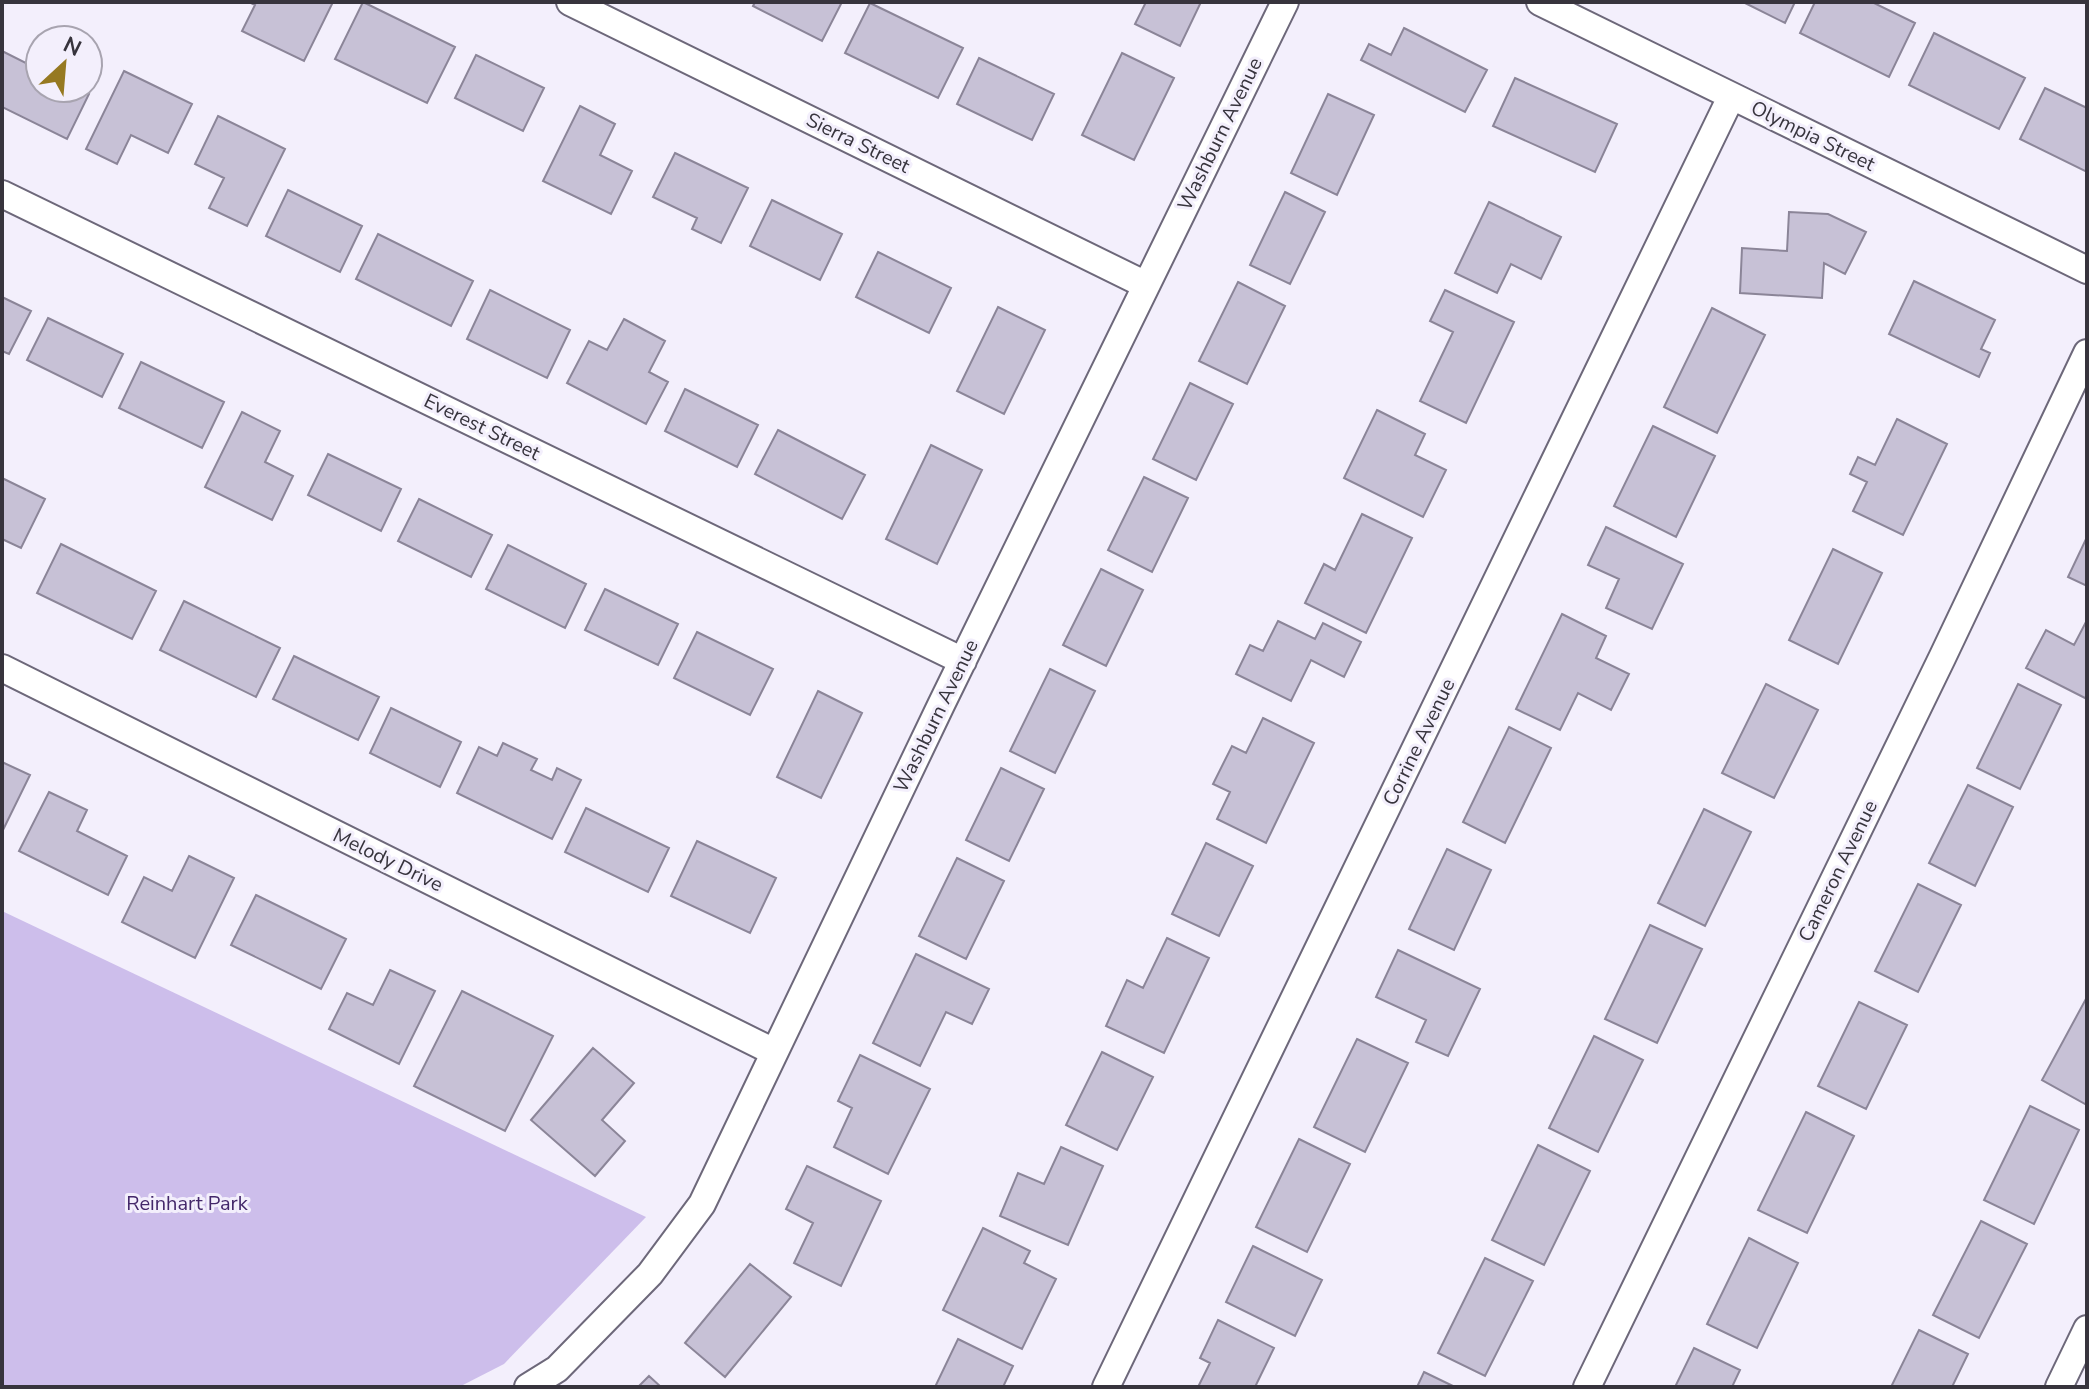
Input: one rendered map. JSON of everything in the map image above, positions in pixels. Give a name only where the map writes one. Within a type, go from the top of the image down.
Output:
[{"type":"street","name":"Sierra Street","points":[[570,2],[1146,285]]},
{"type":"street","name":"Washburn Avenue","points":[[528,1387],[557,1369],[650,1274],[702,1204],[1285,2]]},
{"type":"street","name":"Olympia Street","points":[[1540,2],[2087,270]]},
{"type":"street","name":"Corrine Avenue","points":[[1106,1387],[1731,97]]},
{"type":"street","name":"Everest Street","points":[[2,194],[963,661]]},
{"type":"street","name":"Cameron Avenue","points":[[1587,1387],[2087,353]]},
{"type":"street","name":"Melody Drive","points":[[2,668],[774,1052]]},
{"type":"street","points":[[2059,1387],[2087,1329]]},
{"type":"green space","name":"Reinhart Park","points":[[2,911],[646,1217],[504,1364],[459,1387],[2,1387]]},
{"type":"building","points":[[249,2],[333,2],[304,61],[242,31],[255,5]]},
{"type":"building","points":[[363,2],[455,47],[427,103],[335,59]]},
{"type":"building","points":[[755,2],[842,2],[822,41],[753,6]]},
{"type":"building","points":[[1146,2],[1201,2],[1180,46],[1135,24]]},
{"type":"building","points":[[1743,2],[1795,2],[1785,23]]},
{"type":"building","points":[[1815,2],[1872,2],[1915,23],[1889,77],[1800,33]]},
{"type":"building","points":[[870,3],[963,48],[938,98],[845,53]]},
{"type":"building","points":[[1404,28],[1487,70],[1465,112],[1361,60],[1369,44],[1391,55]]},
{"type":"building","points":[[1934,33],[2025,78],[1999,129],[1909,85]]},
{"type":"building","points":[[2,51],[24,62],[24,104],[84,104],[67,139],[2,107]]},
{"type":"building","points":[[1122,53],[1174,78],[1134,160],[1082,135]]},
{"type":"building","points":[[476,55],[544,88],[523,131],[455,98]]},
{"type":"building","points":[[979,58],[1054,94],[1032,140],[957,104]]},
{"type":"building","points":[[124,71],[192,104],[168,153],[131,135],[117,164],[86,149]]},
{"type":"building","points":[[1515,78],[1617,124],[1595,172],[1493,126]]},
{"type":"building","points":[[2045,88],[2087,108],[2087,172],[2020,139]]},
{"type":"building","points":[[1328,94],[1374,115],[1337,195],[1291,173]]},
{"type":"building","points":[[580,106],[615,124],[600,155],[632,171],[611,214],[543,181]]},
{"type":"building","points":[[218,116],[285,149],[247,226],[209,208],[224,178],[195,164]]},
{"type":"building","points":[[675,153],[748,188],[721,243],[692,229],[697,218],[653,197]]},
{"type":"building","points":[[288,190],[362,226],[340,272],[266,236]]},
{"type":"building","points":[[1285,192],[1325,212],[1290,284],[1250,265]]},
{"type":"building","points":[[772,200],[842,234],[820,280],[750,246]]},
{"type":"building","points":[[1489,202],[1561,237],[1541,279],[1511,264],[1497,293],[1455,273]]},
{"type":"building","points":[[1789,212],[1828,214],[1866,232],[1845,274],[1824,263],[1822,298],[1740,293],[1742,248],[1787,251]]},
{"type":"building","points":[[378,234],[473,281],[451,326],[356,279]]},
{"type":"building","points":[[878,252],[951,288],[929,333],[856,297]]},
{"type":"building","points":[[1914,281],[1995,320],[1981,349],[1990,353],[1979,377],[1889,334]]},
{"type":"building","points":[[1238,282],[1285,306],[1247,384],[1199,361]]},
{"type":"building","points":[[490,290],[570,330],[547,378],[467,339]]},
{"type":"building","points":[[1445,290],[1514,322],[1466,423],[1420,401],[1453,332],[1430,321]]},
{"type":"building","points":[[2,297],[31,311],[9,354],[2,351]]},
{"type":"building","points":[[998,307],[1045,330],[1004,414],[957,391]]},
{"type":"building","points":[[1712,308],[1765,335],[1717,433],[1664,407]]},
{"type":"building","points":[[48,318],[123,354],[102,397],[27,360]]},
{"type":"building","points":[[624,319],[665,341],[649,372],[668,382],[646,424],[567,383],[589,341],[607,350]]},
{"type":"building","points":[[141,362],[224,402],[202,448],[119,408]]},
{"type":"building","points":[[1190,383],[1233,404],[1196,480],[1153,459]]},
{"type":"building","points":[[685,389],[758,425],[737,467],[665,431]]},
{"type":"building","points":[[1377,410],[1425,434],[1415,455],[1446,470],[1423,517],[1344,478]]},
{"type":"building","points":[[242,412],[280,431],[265,462],[293,476],[272,520],[205,487]]},
{"type":"building","points":[[1897,419],[1947,444],[1903,535],[1853,511],[1867,482],[1850,474],[1858,457],[1875,465]]},
{"type":"building","points":[[1653,426],[1715,456],[1676,537],[1614,506]]},
{"type":"building","points":[[778,430],[865,475],[842,519],[755,474]]},
{"type":"building","points":[[931,445],[982,470],[937,564],[886,539]]},
{"type":"building","points":[[328,454],[401,489],[381,531],[308,495]]},
{"type":"building","points":[[1144,477],[1188,498],[1152,572],[1108,550]]},
{"type":"building","points":[[2,478],[45,499],[21,548],[2,539]]},
{"type":"building","points":[[419,499],[492,535],[471,577],[398,541]]},
{"type":"building","points":[[1362,514],[1412,538],[1366,633],[1305,603],[1324,564],[1335,570]]},
{"type":"building","points":[[1606,527],[1683,564],[1652,629],[1606,608],[1619,579],[1588,565]]},
{"type":"building","points":[[2087,537],[2087,586],[2068,577]]},
{"type":"building","points":[[61,544],[156,591],[132,639],[37,593]]},
{"type":"building","points":[[508,545],[586,584],[565,628],[486,589]]},
{"type":"building","points":[[1833,549],[1882,573],[1838,664],[1789,640]]},
{"type":"building","points":[[1101,569],[1143,590],[1106,666],[1063,645]]},
{"type":"building","points":[[605,589],[678,624],[658,665],[585,630]]},
{"type":"building","points":[[184,601],[280,648],[256,697],[160,650]]},
{"type":"building","points":[[1562,614],[1606,636],[1596,658],[1629,674],[1611,710],[1578,693],[1560,730],[1516,709]]},
{"type":"building","points":[[2087,620],[2087,699],[2026,668],[2046,630],[2074,645]]},
{"type":"building","points":[[1278,621],[1315,639],[1323,623],[1361,642],[1344,677],[1311,660],[1291,701],[1236,674],[1250,645],[1263,651]]},
{"type":"building","points":[[697,632],[773,669],[750,715],[674,678]]},
{"type":"building","points":[[294,656],[379,697],[358,740],[273,699]]},
{"type":"building","points":[[1050,669],[1095,691],[1055,773],[1010,751]]},
{"type":"building","points":[[1766,684],[1818,710],[1774,798],[1722,773]]},
{"type":"building","points":[[2018,684],[2061,705],[2020,789],[1977,768]]},
{"type":"building","points":[[818,691],[862,713],[821,798],[777,777]]},
{"type":"building","points":[[391,708],[461,742],[440,787],[370,753]]},
{"type":"building","points":[[1263,718],[1314,743],[1266,843],[1217,819],[1230,792],[1213,784],[1232,746],[1246,753]]},
{"type":"building","points":[[1509,727],[1551,748],[1505,843],[1463,822]]},
{"type":"building","points":[[503,743],[537,759],[531,770],[552,780],[557,768],[581,780],[552,839],[457,793],[479,747],[497,756]]},
{"type":"building","points":[[2,762],[30,775],[2,832]]},
{"type":"building","points":[[1001,768],[1044,789],[1009,861],[966,840]]},
{"type":"building","points":[[1968,785],[2013,807],[1975,886],[1929,863]]},
{"type":"building","points":[[49,792],[87,810],[77,831],[127,856],[108,895],[19,851]]},
{"type":"building","points":[[586,808],[669,848],[648,892],[565,852]]},
{"type":"building","points":[[1704,809],[1751,832],[1705,926],[1658,903]]},
{"type":"building","points":[[697,841],[776,878],[750,933],[671,896]]},
{"type":"building","points":[[1206,843],[1253,866],[1219,936],[1172,914]]},
{"type":"building","points":[[1447,849],[1491,870],[1454,950],[1409,929]]},
{"type":"building","points":[[189,856],[234,878],[195,958],[122,922],[144,877],[172,891]]},
{"type":"building","points":[[957,858],[1004,881],[966,959],[919,936]]},
{"type":"building","points":[[1918,884],[1961,905],[1918,992],[1875,971]]},
{"type":"building","points":[[256,895],[346,939],[321,989],[231,945]]},
{"type":"building","points":[[1650,925],[1702,949],[1657,1043],[1605,1019]]},
{"type":"building","points":[[1167,938],[1209,958],[1164,1053],[1106,1026],[1127,980],[1143,988]]},
{"type":"building","points":[[1398,950],[1480,989],[1448,1056],[1416,1042],[1426,1020],[1376,997]]},
{"type":"building","points":[[916,954],[989,989],[972,1024],[946,1012],[920,1066],[873,1043]]},
{"type":"building","points":[[390,970],[435,991],[399,1064],[329,1029],[347,993],[373,1005]]},
{"type":"building","points":[[462,991],[553,1036],[505,1131],[414,1086]]},
{"type":"building","points":[[2087,997],[2087,1105],[2042,1080]]},
{"type":"building","points":[[1859,1002],[1907,1025],[1866,1109],[1818,1086]]},
{"type":"building","points":[[1594,1036],[1643,1060],[1598,1152],[1549,1128]]},
{"type":"building","points":[[1357,1039],[1408,1063],[1365,1152],[1314,1127]]},
{"type":"building","points":[[593,1048],[634,1083],[602,1120],[625,1141],[595,1176],[531,1120]]},
{"type":"building","points":[[1102,1052],[1153,1077],[1117,1150],[1066,1125]]},
{"type":"building","points":[[860,1055],[930,1089],[888,1174],[834,1147],[852,1108],[838,1101]]},
{"type":"building","points":[[2030,1106],[2079,1130],[2034,1224],[1984,1200]]},
{"type":"building","points":[[1806,1112],[1854,1136],[1807,1233],[1758,1210]]},
{"type":"building","points":[[1299,1139],[1350,1164],[1307,1252],[1256,1227]]},
{"type":"building","points":[[1538,1145],[1590,1171],[1544,1265],[1492,1240]]},
{"type":"building","points":[[1061,1147],[1103,1166],[1068,1245],[1000,1216],[1018,1173],[1044,1184]]},
{"type":"building","points":[[807,1166],[881,1201],[841,1286],[794,1263],[813,1223],[786,1209]]},
{"type":"building","points":[[1981,1221],[2027,1244],[1979,1338],[1933,1315]]},
{"type":"building","points":[[983,1228],[1030,1251],[1024,1263],[1056,1279],[1022,1349],[943,1310]]},
{"type":"building","points":[[1749,1238],[1798,1263],[1757,1348],[1707,1324]]},
{"type":"building","points":[[1253,1246],[1322,1280],[1295,1336],[1226,1302]]},
{"type":"building","points":[[1485,1258],[1533,1281],[1485,1376],[1438,1353]]},
{"type":"building","points":[[750,1264],[791,1297],[725,1377],[685,1343]]},
{"type":"building","points":[[1218,1320],[1274,1348],[1255,1387],[1198,1387],[1210,1363],[1200,1358]]},
{"type":"building","points":[[1919,1330],[1968,1354],[1952,1387],[1891,1387]]},
{"type":"building","points":[[958,1339],[1013,1366],[1003,1387],[935,1387]]},
{"type":"building","points":[[1694,1348],[1740,1370],[1732,1387],[1675,1387]]},
{"type":"building","points":[[1424,1372],[1455,1387],[1417,1387]]},
{"type":"building","points":[[649,1376],[661,1387],[638,1387]]}]
